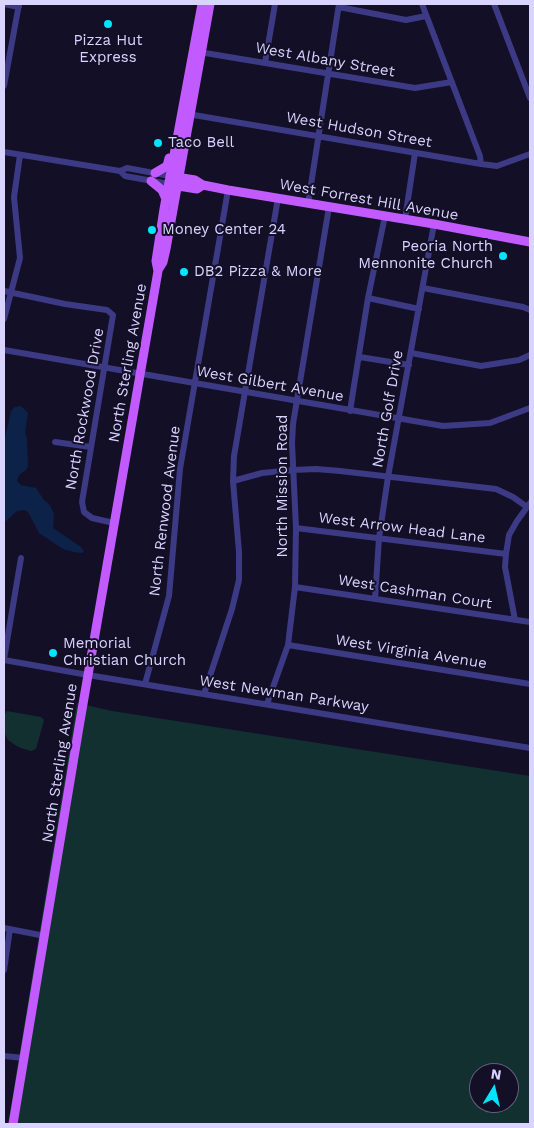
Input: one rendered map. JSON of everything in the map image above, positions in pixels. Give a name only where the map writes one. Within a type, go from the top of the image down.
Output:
[{"type":"main road","name":"North Sterling Avenue","points":[[173,181],[181,160],[202,4]]},
{"type":"main road","name":"North Sterling Avenue","points":[[197,52],[210,4]]},
{"type":"main road","name":"North Sterling Avenue","points":[[13,1124],[114,522],[158,270],[163,262],[177,132],[186,114]]},
{"type":"main road","points":[[177,132],[172,142],[167,166],[153,177],[170,200],[194,184],[185,171],[181,160]]},
{"type":"main road","name":"West Forrest Hill Avenue","points":[[173,181],[405,219],[530,242]]},
{"type":"street","points":[[4,4],[19,5],[4,86]]},
{"type":"street","points":[[265,63],[274,4]]},
{"type":"street","points":[[422,4],[480,156],[480,164]]},
{"type":"street","points":[[494,4],[530,98]]},
{"type":"street","points":[[308,204],[339,6],[406,20],[426,16]]},
{"type":"street","name":"West Albany Street","points":[[197,52],[415,88],[452,82]]},
{"type":"street","name":"West Hudson Street","points":[[186,114],[497,166],[530,154]]},
{"type":"street","name":"West Forrest Hill Avenue","points":[[4,152],[120,171],[127,168],[153,177],[173,181]]},
{"type":"street","points":[[405,219],[415,153]]},
{"type":"street","points":[[4,319],[7,292],[20,258],[14,197],[20,154]]},
{"type":"street","name":"North Renwood Avenue","points":[[145,684],[169,596],[180,469],[228,190]]},
{"type":"street","points":[[204,694],[232,609],[238,580],[239,552],[233,481],[234,456],[278,198]]},
{"type":"street","name":"North Mission Road","points":[[267,704],[288,645],[296,586],[292,424],[330,207]]},
{"type":"street","points":[[350,411],[368,298],[385,216]]},
{"type":"street","name":"North Golf Drive","points":[[376,599],[379,538],[388,477],[434,224]]},
{"type":"street","points":[[423,288],[530,310]]},
{"type":"street","name":"North Rockwood Drive","points":[[7,292],[108,310],[113,315],[82,502],[84,512],[92,518],[114,522]]},
{"type":"street","points":[[368,298],[419,309]]},
{"type":"street","name":"West Gilbert Avenue","points":[[4,350],[443,426],[490,423],[530,408]]},
{"type":"street","points":[[411,353],[482,366],[520,360],[530,355]]},
{"type":"street","points":[[360,357],[409,365]]},
{"type":"street","points":[[55,442],[91,447]]},
{"type":"street","points":[[233,481],[262,473],[324,470],[496,489],[513,497],[528,505],[509,535],[506,554],[505,567],[515,620]]},
{"type":"street","name":"West Arrow Head Lane","points":[[296,528],[506,554]]},
{"type":"street","points":[[4,659],[21,558]]},
{"type":"street","name":"West Cashman Court","points":[[296,586],[530,622]]},
{"type":"street","name":"West Virginia Avenue","points":[[288,645],[530,684]]},
{"type":"street","name":"West Newman Parkway","points":[[4,659],[88,675],[530,748]]},
{"type":"street","points":[[4,970],[7,929],[45,936]]},
{"type":"street","points":[[4,1056],[24,1058]]},
{"type":"green space","points":[[77,703],[112,711],[530,776],[530,1124],[8,1124]]},
{"type":"green space","points":[[7,711],[41,717],[44,720],[36,749],[31,751],[21,748],[8,740],[4,732],[4,715]]},
{"type":"water","points":[[21,406],[28,413],[25,433],[28,466],[19,475],[17,481],[21,485],[36,488],[50,505],[54,514],[53,528],[81,547],[84,551],[82,553],[63,549],[39,533],[28,512],[24,510],[17,511],[4,521],[4,442],[11,411],[15,407]]},
{"type":"place","name":"Pizza Hut Express","points":[[108,24]]},
{"type":"place","name":"Taco Bell","points":[[158,143]]},
{"type":"place","name":"Money Center 24","points":[[152,230]]},
{"type":"place","name":"Peoria North Mennonite Church","points":[[503,256]]},
{"type":"place","name":"DB2 Pizza & More","points":[[184,272]]},
{"type":"place","name":"Memorial Christian Church","points":[[53,653]]}]
